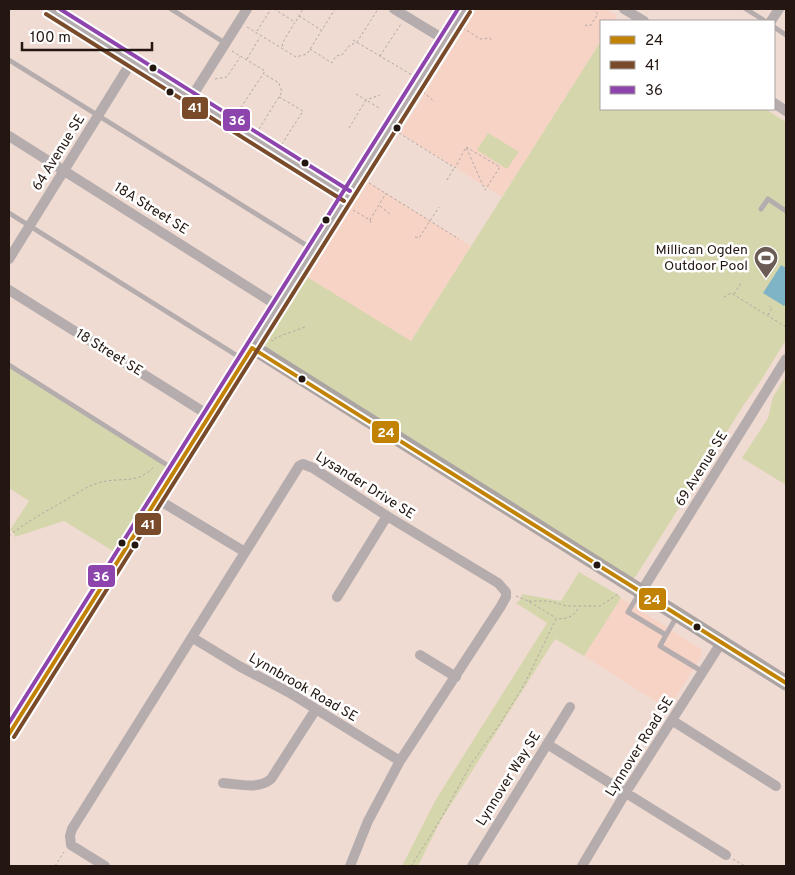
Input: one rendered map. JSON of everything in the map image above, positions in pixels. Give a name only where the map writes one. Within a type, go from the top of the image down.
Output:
[{"type":"street","points":[[49,9],[347,196]]},
{"type":"street","points":[[191,98],[228,46],[247,9]]},
{"type":"street","points":[[394,9],[445,40]]},
{"type":"street","points":[[9,734],[465,9]]},
{"type":"street","points":[[624,9],[642,20]]},
{"type":"street","points":[[772,20],[779,9]]},
{"type":"street","name":"64 Avenue SE","points":[[9,259],[132,61]]},
{"type":"street","points":[[775,104],[786,111]]},
{"type":"street","name":"18A Street SE","points":[[9,136],[278,306]]},
{"type":"street","name":"18 Street SE","points":[[9,290],[210,416]]},
{"type":"street","points":[[248,354],[262,353],[786,683]]},
{"type":"street","name":"69 Avenue SE","points":[[640,592],[786,359]]},
{"type":"street","name":"Lysander Drive SE","points":[[70,842],[72,830],[299,466],[303,464],[313,468],[498,583],[506,592]]},
{"type":"street","points":[[157,500],[245,552]]},
{"type":"street","points":[[337,597],[388,516]]},
{"type":"street","points":[[350,866],[368,821],[400,761],[501,606],[506,598],[506,592]]},
{"type":"street","name":"Lynnbrook Road SE","points":[[193,638],[316,709],[400,761]]},
{"type":"street","name":"Lynnover Road SE","points":[[583,866],[626,792],[721,643]]},
{"type":"street","points":[[420,655],[456,677]]},
{"type":"street","name":"Lynnover Way SE","points":[[472,866],[570,707]]},
{"type":"street","points":[[223,783],[256,786],[265,784],[271,779],[316,709]]},
{"type":"street","points":[[673,721],[776,786]]},
{"type":"street","points":[[547,744],[726,854]]},
{"type":"street","points":[[70,842],[75,848],[105,866]]},
{"type":"lane","points":[[172,9],[228,46]]},
{"type":"lane","points":[[746,9],[763,20]]},
{"type":"lane","points":[[775,28],[786,35]]},
{"type":"lane","points":[[9,60],[314,250]]},
{"type":"lane","points":[[761,208],[768,199],[786,211]]},
{"type":"lane","points":[[9,213],[248,354]]},
{"type":"lane","points":[[9,365],[176,470]]},
{"type":"lane","points":[[640,592],[628,612],[666,635]]},
{"type":"lane","points":[[678,615],[660,646],[703,672]]},
{"type":"path","points":[[256,33],[271,9]]},
{"type":"path","points":[[274,9],[295,22]]},
{"type":"path","points":[[282,48],[283,42],[303,9]]},
{"type":"path","points":[[244,26],[296,57],[307,54],[335,9]]},
{"type":"path","points":[[310,49],[332,62],[336,56],[342,54],[349,46],[357,42],[378,9]]},
{"type":"path","points":[[585,25],[590,26],[598,14],[595,11],[596,9]]},
{"type":"path","points":[[299,16],[322,31]]},
{"type":"path","points":[[380,56],[402,21]]},
{"type":"path","points":[[462,28],[480,39],[490,38],[492,41]]},
{"type":"path","points":[[246,60],[261,36]]},
{"type":"path","points":[[353,40],[412,75]]},
{"type":"path","points":[[228,46],[246,60],[265,71],[236,116]]},
{"type":"path","points":[[210,80],[227,77],[241,56]]},
{"type":"path","points":[[259,130],[282,92],[279,83],[263,73]]},
{"type":"path","points":[[422,92],[435,102]]},
{"type":"path","points":[[356,94],[379,108]]},
{"type":"path","points":[[348,128],[366,100],[380,95]]},
{"type":"path","points":[[279,97],[303,111],[282,144]]},
{"type":"path","points":[[397,132],[455,168]]},
{"type":"path","points":[[466,148],[500,167],[485,190],[477,173],[466,148]]},
{"type":"path","points":[[447,180],[466,148]]},
{"type":"path","points":[[442,160],[443,156]]},
{"type":"path","points":[[369,183],[459,239]]},
{"type":"path","points":[[353,210],[370,222],[386,193]]},
{"type":"path","points":[[379,206],[391,215]]},
{"type":"path","points":[[415,237],[419,238],[439,207]]},
{"type":"path","points":[[734,294],[742,284]]},
{"type":"path","points":[[724,297],[731,293],[734,294],[786,327]]},
{"type":"path","points":[[768,316],[772,308],[769,306]]},
{"type":"path","points":[[271,340],[273,341],[275,338],[305,327]]},
{"type":"path","points":[[9,536],[42,512],[86,487],[99,482],[129,480],[149,472],[162,460]]},
{"type":"path","points":[[506,592],[556,618],[570,618],[575,614],[578,606]]},
{"type":"path","points":[[528,602],[548,601],[567,606],[600,606],[618,594]]},
{"type":"path","points":[[412,866],[471,764],[499,725],[524,685],[556,618]]},
{"type":"path","points":[[55,866],[70,842]]},
{"type":"path","points":[[726,854],[745,866]]},
{"type":"path","points":[[9,865],[15,866]]},
{"type":"shaded area","points":[[477,9],[605,9],[617,16],[615,20],[600,20],[600,43],[502,197],[400,133]]},
{"type":"shaded area","points":[[360,177],[471,246],[410,342],[299,272]]},
{"type":"shaded area","points":[[621,598],[701,649],[701,657],[668,709],[584,656]]},
{"type":"green space","points":[[600,43],[600,110],[767,110],[786,122],[786,340],[636,576],[627,584],[252,348],[299,272],[411,341]]},
{"type":"green space","points":[[488,133],[519,152],[507,169],[477,150]]},
{"type":"green space","points":[[9,364],[167,464],[113,551],[64,521],[15,537],[14,533],[10,530],[29,501],[9,488]]},
{"type":"green space","points":[[786,376],[786,485],[742,458],[768,418],[773,397]]},
{"type":"green space","points":[[579,572],[621,598],[584,656],[555,639],[440,822],[418,866],[402,866],[435,801],[547,623],[516,603],[520,600],[522,594],[561,601]]},
{"type":"water","points":[[781,265],[786,268],[786,303],[784,306],[763,293]]},
{"type":"transit line","name":"36","points":[[60,9],[350,191]]},
{"type":"transit line","name":"36","points":[[9,723],[458,9]]},
{"type":"transit line","name":"41","points":[[14,737],[470,12]]},
{"type":"transit line","name":"41","points":[[46,14],[344,201]]},
{"type":"transit line","name":"24","points":[[252,348],[786,683]]},
{"type":"transit line","name":"24","points":[[9,734],[252,348]]},
{"type":"place","name":"Millican Ogden Outdoor Pool","points":[[766,279]]}]
